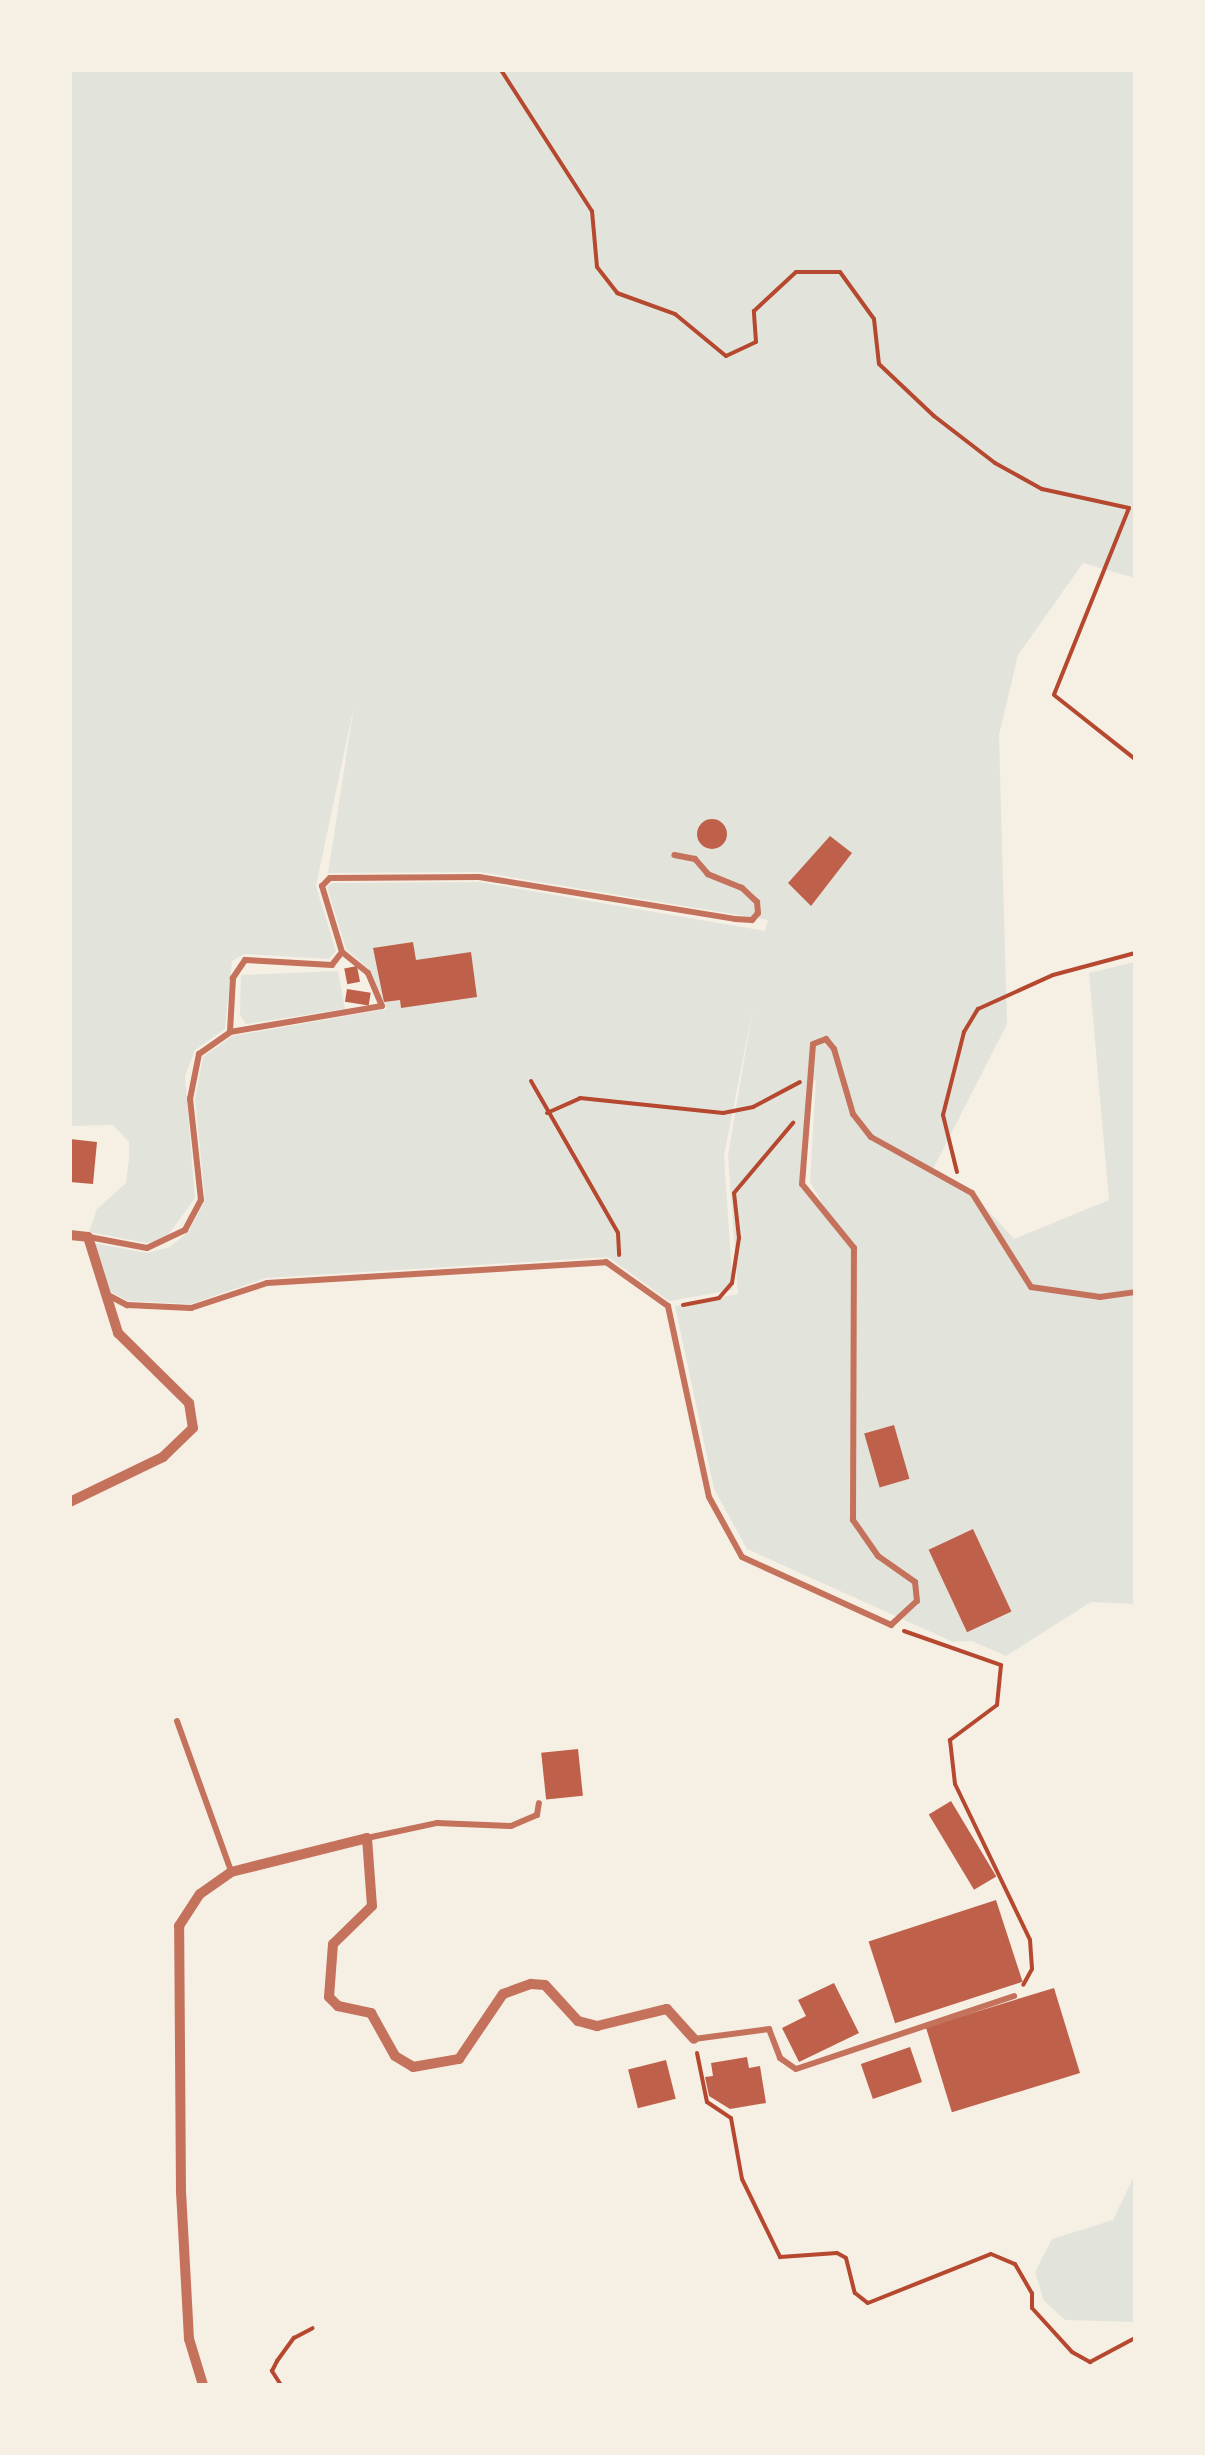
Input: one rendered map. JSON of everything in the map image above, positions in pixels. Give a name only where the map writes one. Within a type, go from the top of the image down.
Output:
[{"type":"street","points":[[70,1235],[88,1237],[100,1291],[118,1333],[189,1403],[192,1428],[164,1457],[70,1502]]},
{"type":"street","points":[[203,2385],[188,2339],[181,2193],[179,1926],[200,1894],[232,1872],[367,1838],[372,1906],[333,1944],[329,1996],[338,2006],[371,2013],[395,2056],[412,2067],[459,2059],[503,1994],[531,1984],[545,1985],[578,2020],[597,2026],[667,2009],[694,2039]]},
{"type":"lane","points":[[88,1237],[147,1248],[185,1230],[201,1200],[191,1077],[199,1054],[230,1032],[382,1006],[368,973],[342,952],[322,886],[330,878],[479,877],[734,919],[752,920],[758,914],[757,902],[742,888],[708,874],[695,859],[674,854]]},
{"type":"lane","points":[[230,1032],[236,965],[246,960],[332,965],[342,952]]},
{"type":"lane","points":[[100,1291],[127,1305],[156,1310],[191,1308],[267,1283],[606,1262],[668,1306],[709,1497],[742,1558],[891,1625],[918,1601],[915,1582],[878,1556],[853,1520],[854,1248],[802,1184],[814,1044],[826,1039],[834,1048],[853,1114],[871,1137],[972,1193],[1031,1287],[1100,1297],[1135,1292]]},
{"type":"lane","points":[[178,1721],[232,1872]]},
{"type":"lane","points":[[367,1838],[437,1823],[512,1826],[536,1815],[539,1803]]},
{"type":"lane","points":[[694,2039],[768,2029],[780,2058],[796,2069],[1014,1996]]},
{"type":"path","points":[[501,70],[592,211],[597,267],[618,292],[675,314],[726,356],[756,342],[754,310],[796,272],[840,272],[874,320],[879,364],[934,416],[995,463],[1042,489],[1116,502],[1129,508],[1054,696],[1135,760]]},
{"type":"path","points":[[1126,514],[1135,513]]},
{"type":"path","points":[[952,1182],[958,1170],[942,1115],[964,1032],[978,1009],[1053,975],[1135,952]]},
{"type":"path","points":[[547,1112],[580,1098],[722,1113],[752,1107],[810,1077]]},
{"type":"path","points":[[531,1081],[618,1233],[618,1270]]},
{"type":"path","points":[[668,1306],[719,1298],[732,1283],[739,1238],[734,1193],[808,1096]]},
{"type":"path","points":[[891,1625],[948,1651],[967,1649],[1001,1664],[997,1705],[950,1740],[955,1784],[1030,1940],[1032,1969],[1014,1996]]},
{"type":"path","points":[[694,2039],[707,2102],[731,2118],[742,2178],[780,2258],[837,2253],[846,2258],[855,2293],[868,2303],[991,2254],[1015,2264],[1032,2293],[1032,2308],[1072,2352],[1090,2362],[1135,2338]]},
{"type":"path","points":[[281,2385],[272,2370],[277,2361],[294,2338],[313,2328]]},
{"type":"shaded area","points":[[70,70],[1135,70],[1135,578],[1083,563],[1018,655],[999,735],[1007,1024],[932,1171],[972,1193],[1014,1239],[1109,1200],[1089,973],[1135,962],[1135,1604],[1091,1602],[1006,1656],[972,1641],[953,1642],[747,1549],[714,1489],[675,1306],[738,1294],[728,1156],[753,1007],[724,1156],[733,1290],[669,1301],[608,1257],[266,1278],[191,1304],[128,1301],[104,1288],[93,1243],[147,1253],[170,1247],[188,1232],[205,1201],[195,1099],[203,1057],[232,1036],[387,1009],[371,971],[346,949],[327,887],[332,883],[479,882],[765,931],[768,920],[480,872],[328,873],[354,706],[316,886],[336,951],[329,959],[244,954],[232,961],[225,1029],[195,1050],[185,1076],[195,1198],[166,1238],[147,1243],[89,1232],[97,1209],[126,1183],[129,1142],[113,1125],[70,1126]],"holes":[[[816,1079],[810,1182],[828,1213],[802,1183],[809,1089]]]},
{"type":"shaded area","points":[[338,971],[345,1009],[246,1024],[240,1015],[241,975]]},
{"type":"shaded area","points":[[1135,2174],[1135,2322],[1065,2320],[1044,2301],[1035,2272],[1052,2239],[1113,2220]]},
{"type":"building","points":[[712,819],[726,828],[727,834],[718,848],[712,849],[698,840],[697,834],[706,820]]},
{"type":"building","points":[[830,836],[852,853],[811,906],[788,883]]},
{"type":"building","points":[[413,942],[416,960],[471,952],[477,997],[401,1008],[400,1000],[384,1002],[373,948]]},
{"type":"building","points":[[357,966],[360,982],[347,984],[344,968]]},
{"type":"building","points":[[347,989],[371,993],[369,1006],[345,1002]]},
{"type":"building","points":[[70,1139],[97,1142],[93,1184],[70,1182]]},
{"type":"building","points":[[894,1425],[909,1479],[880,1487],[864,1434]]},
{"type":"building","points":[[973,1529],[1011,1611],[967,1632],[929,1550]]},
{"type":"building","points":[[578,1749],[583,1796],[546,1800],[541,1753]]},
{"type":"building","points":[[951,1801],[996,1876],[974,1890],[929,1814]]},
{"type":"building","points":[[996,1900],[1023,1982],[895,2023],[869,1941]]},
{"type":"building","points":[[834,1983],[859,2033],[799,2062],[782,2028],[806,2016],[798,2000]]},
{"type":"building","points":[[1054,1988],[1080,2073],[952,2112],[926,2027]]},
{"type":"building","points":[[910,2047],[922,2082],[873,2099],[861,2064]]},
{"type":"building","points":[[747,2057],[749,2068],[760,2066],[766,2103],[730,2109],[709,2096],[705,2077],[713,2076],[711,2063]]},
{"type":"building","points":[[666,2060],[676,2099],[638,2108],[628,2069]]}]
